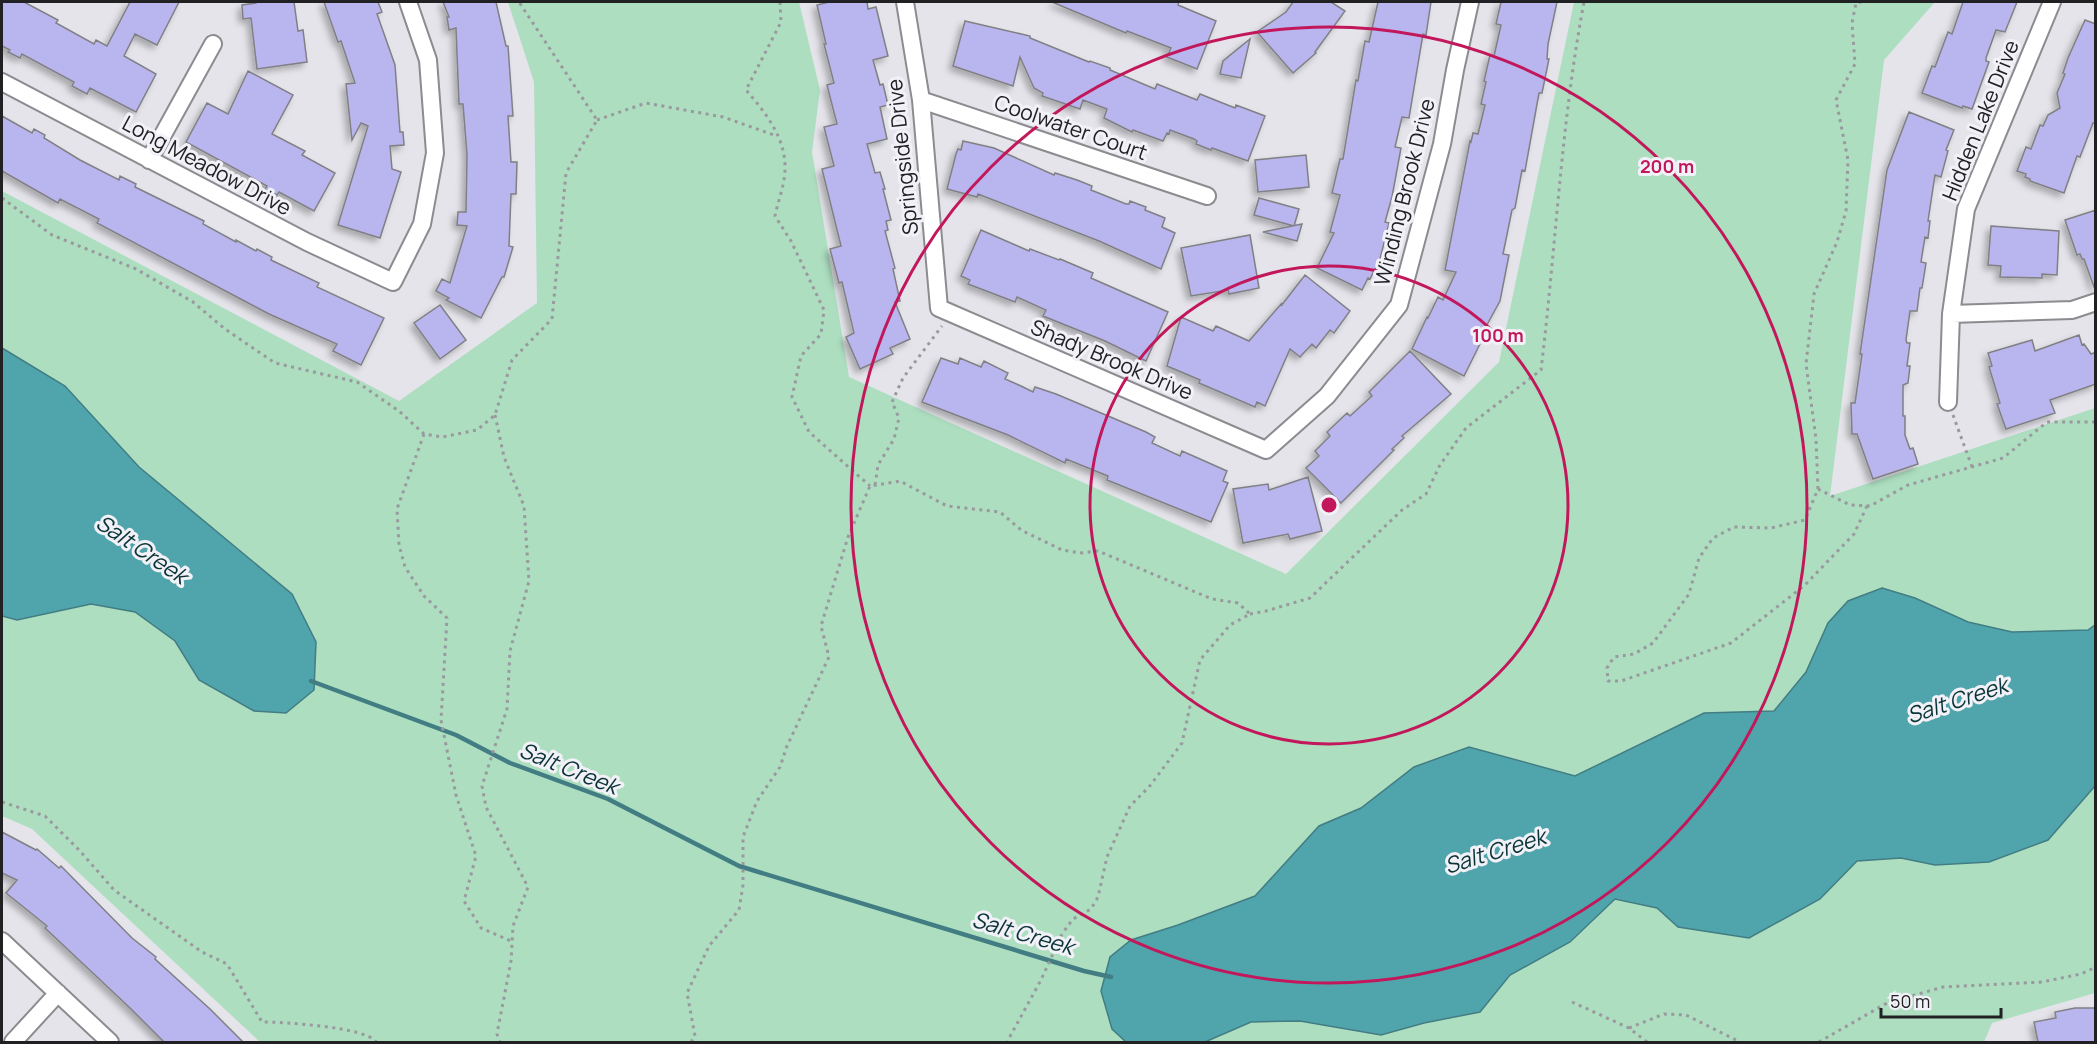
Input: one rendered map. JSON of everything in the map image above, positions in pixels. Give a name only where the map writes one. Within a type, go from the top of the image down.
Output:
[{"type":"street","name":"Long Meadow Drive","points":[[2,82],[307,242],[393,282],[422,224],[435,153],[428,60],[408,2]]},
{"type":"street","name":"Springside Drive","points":[[905,2],[921,100],[945,311]]},
{"type":"street","name":"Winding Brook Drive","points":[[1266,450],[1327,396],[1399,306],[1442,144],[1470,2]]},
{"type":"street","name":"Hidden Lake Drive","points":[[1948,402],[1951,314],[1966,209],[2052,2]]},
{"type":"street","points":[[149,160],[213,44]]},
{"type":"street","name":"Coolwater Court","points":[[921,100],[1207,196]]},
{"type":"street","points":[[1951,314],[2073,310],[2096,302]]},
{"type":"street","name":"Shady Brook Drive","points":[[945,311],[1266,450]]},
{"type":"street","points":[[2,941],[110,1042]]},
{"type":"street","points":[[12,1042],[58,993]]},
{"type":"path","points":[[780,2],[781,22],[746,90],[768,116],[778,137],[785,169],[775,216],[824,310],[820,334],[801,356],[792,397],[809,432],[872,485],[900,481],[948,506],[1000,512],[1021,530],[1062,550],[1080,553],[1098,551],[1212,599],[1238,603],[1250,614]]},
{"type":"path","points":[[1007,1042],[1041,980],[1062,934],[1073,919],[1091,909],[1098,897],[1107,857],[1130,806],[1149,787],[1182,743],[1200,660],[1230,625],[1250,614],[1310,598],[1402,510],[1426,494],[1440,465],[1466,428],[1541,370],[1567,113],[1584,2]]},
{"type":"path","points":[[1861,2],[1856,3],[1852,23],[1856,64],[1836,100],[1848,160],[1846,211],[1837,242],[1814,294],[1806,364],[1816,439],[1818,489],[1805,520],[1771,528],[1734,527],[1713,538],[1699,558],[1689,594],[1653,643],[1634,654],[1614,657],[1606,668],[1608,681],[1621,681],[1731,643],[1805,585],[1854,534],[1867,506]]},
{"type":"path","points":[[597,120],[646,103],[723,117],[778,137]]},
{"type":"path","points":[[691,1042],[696,1036],[687,993],[709,946],[739,910],[743,885],[743,837],[757,801],[780,767],[787,746],[829,657],[821,626],[848,537],[872,485],[878,465],[894,439],[899,418],[891,402],[903,378],[945,311]]},
{"type":"path","points":[[1948,402],[1972,467]]},
{"type":"path","points":[[495,415],[504,458],[524,506],[529,581],[510,651],[507,709],[482,786],[486,807],[528,887],[513,926],[511,961],[497,1034],[500,1042]]},
{"type":"path","points":[[1818,489],[1850,505],[1870,506],[1908,485],[2003,458],[2047,422],[2096,422]]},
{"type":"path","points":[[423,434],[398,509],[399,545],[405,567],[424,596],[447,618],[441,720],[456,795],[476,855],[464,901],[481,928],[512,941]]},
{"type":"path","points":[[2,802],[45,816],[80,850],[114,890],[202,952],[227,964],[262,1022],[289,1023],[354,1032],[373,1038],[376,1042]]},
{"type":"path","points":[[1819,1042],[1887,1003],[1944,987],[2042,982],[2081,974],[2096,967]]},
{"type":"path","points":[[1572,1002],[1629,1028],[1647,1042]]},
{"type":"path","points":[[1629,1028],[1664,1014],[1686,1015],[1740,1042]]},
{"type":"green space","points":[[508,2],[799,2],[820,90],[812,152],[849,377],[1286,574],[1499,362],[1574,2],[1935,2],[1884,60],[1830,496],[2095,408],[2095,993],[1992,1023],[1984,1042],[260,1042],[32,829],[2,816],[2,191],[399,401],[537,303],[534,82]]},
{"type":"water","points":[[2,348],[65,386],[139,467],[292,594],[316,642],[314,690],[286,713],[254,711],[199,680],[175,641],[135,612],[91,604],[17,620],[2,616]]},
{"type":"water","points":[[1882,588],[1915,598],[1968,622],[2012,632],[2088,630],[2095,625],[2095,786],[2048,840],[1989,862],[1935,865],[1901,858],[1857,861],[1820,899],[1749,938],[1678,927],[1657,908],[1615,899],[1570,942],[1510,975],[1480,1012],[1424,1023],[1381,1035],[1300,1021],[1251,1022],[1205,1042],[1126,1042],[1112,1029],[1101,991],[1110,957],[1131,940],[1255,896],[1319,826],[1361,808],[1414,767],[1469,747],[1575,776],[1704,713],[1774,711],[1806,672],[1828,623],[1848,601]]},
{"type":"building","points":[[2,2],[24,2],[58,20],[56,23],[94,44],[96,40],[107,46],[130,2],[179,2],[157,45],[135,34],[124,56],[156,74],[136,112],[90,88],[87,94],[72,86],[74,82],[22,54],[20,58],[8,52],[10,50],[2,46]]},
{"type":"building","points":[[256,2],[294,2],[298,31],[303,30],[307,62],[257,69],[251,18],[243,19],[242,5]]},
{"type":"building","points":[[324,2],[378,2],[382,12],[377,14],[395,65],[400,132],[403,132],[404,145],[390,146],[392,169],[401,172],[380,238],[338,225],[368,126],[361,123],[352,140],[346,84],[355,83],[341,41],[338,42]]},
{"type":"building","points":[[443,2],[496,2],[506,46],[508,46],[513,116],[508,116],[511,162],[517,162],[516,194],[511,194],[509,246],[513,247],[504,277],[481,318],[446,300],[449,298],[436,291],[442,279],[450,283],[467,226],[457,225],[458,212],[466,212],[467,155],[463,104],[459,104],[456,28],[449,30],[447,17],[449,17]]},
{"type":"building","points":[[829,2],[867,2],[868,9],[876,7],[888,56],[873,60],[880,85],[883,84],[888,105],[880,107],[887,139],[867,144],[875,173],[880,172],[885,189],[883,189],[891,220],[886,221],[888,230],[885,231],[895,268],[893,269],[900,301],[895,302],[910,339],[890,348],[893,354],[860,369],[846,337],[854,333],[842,282],[839,283],[830,249],[841,246],[822,169],[834,166],[824,127],[837,124],[827,85],[834,83],[817,5]]},
{"type":"building","points":[[1052,2],[1179,2],[1178,5],[1216,21],[1197,69],[1167,57],[1171,48],[1127,31],[1126,33]]},
{"type":"building","points":[[1293,2],[1331,2],[1345,11],[1316,53],[1293,73],[1257,32],[1286,12]]},
{"type":"building","points":[[1378,2],[1431,2],[1426,35],[1423,34],[1409,118],[1402,117],[1395,147],[1401,148],[1385,222],[1389,223],[1380,259],[1362,290],[1317,268],[1334,233],[1330,232],[1340,195],[1332,193],[1340,159],[1343,159],[1365,41],[1369,42]]},
{"type":"building","points":[[1501,2],[1557,2],[1548,44],[1547,59],[1549,59],[1542,93],[1539,93],[1525,171],[1522,170],[1503,254],[1509,255],[1500,301],[1477,343],[1480,344],[1464,376],[1412,349],[1438,297],[1443,300],[1456,272],[1445,270],[1470,141],[1473,133],[1478,134],[1485,105],[1481,104],[1486,82],[1484,81],[1490,55],[1494,56],[1501,25],[1496,24]]},
{"type":"building","points":[[1963,2],[2017,2],[2005,32],[1996,30],[1986,58],[1989,62],[1972,109],[1963,106],[1962,108],[1922,93],[1948,32],[1952,34]]},
{"type":"building","points":[[2085,20],[2096,24],[2096,124],[2093,123],[2080,157],[2077,156],[2064,193],[2030,181],[2025,177],[2026,174],[2017,171],[2026,147],[2031,149],[2040,125],[2043,126],[2048,115],[2060,108],[2057,93],[2065,74],[2063,73],[2068,58]]},
{"type":"building","points":[[965,21],[1030,36],[1030,38],[1110,68],[1110,70],[1155,89],[1157,84],[1197,100],[1200,94],[1235,108],[1236,105],[1265,116],[1248,161],[1212,148],[1211,150],[1196,144],[1197,141],[1194,139],[1170,130],[1163,141],[1133,130],[1132,132],[1104,118],[1107,109],[1083,100],[1080,109],[1042,96],[1043,93],[1034,88],[1020,57],[1013,86],[953,66]]},
{"type":"building","points":[[1250,39],[1241,78],[1220,74],[1223,61]]},
{"type":"building","points":[[248,71],[293,95],[272,134],[305,151],[302,155],[335,173],[314,211],[279,192],[277,195],[265,189],[267,186],[186,142],[207,103],[228,114]]},
{"type":"building","points":[[1909,112],[1954,130],[1946,150],[1948,151],[1941,177],[1935,175],[1928,221],[1930,221],[1928,238],[1925,237],[1921,262],[1926,263],[1922,288],[1920,288],[1917,311],[1910,311],[1906,340],[1910,343],[1907,366],[1910,366],[1908,383],[1903,385],[1903,416],[1905,416],[1905,435],[1910,449],[1913,448],[1918,464],[1873,479],[1857,434],[1852,434],[1851,403],[1855,403],[1887,170]]},
{"type":"building","points":[[2,116],[32,133],[34,129],[45,135],[44,138],[80,160],[119,180],[120,176],[136,184],[135,187],[204,221],[203,224],[236,242],[236,240],[272,257],[271,260],[319,283],[317,287],[384,318],[361,365],[333,351],[337,344],[269,314],[97,223],[99,219],[60,199],[58,203],[2,171]]},
{"type":"building","points":[[963,141],[994,148],[1054,175],[1055,173],[1092,186],[1091,190],[1126,204],[1130,201],[1146,207],[1145,210],[1165,218],[1162,227],[1175,233],[1161,269],[1099,241],[978,194],[977,197],[947,189],[956,154],[958,149],[961,150]]},
{"type":"building","points":[[1306,155],[1309,187],[1258,192],[1255,160]]},
{"type":"building","points":[[1259,198],[1299,209],[1294,226],[1254,215]]},
{"type":"building","points":[[2096,210],[2096,287],[2094,287],[2084,259],[2080,254],[2077,255],[2065,220]]},
{"type":"building","points":[[1302,224],[1297,241],[1263,232]]},
{"type":"building","points":[[1991,226],[2059,231],[2057,275],[2042,274],[2042,278],[2000,277],[2001,266],[1988,265]]},
{"type":"building","points":[[981,230],[1029,251],[1030,249],[1060,259],[1093,273],[1091,278],[1168,312],[1146,361],[1105,341],[1043,316],[1046,310],[1017,297],[1015,302],[968,284],[970,280],[961,276]]},
{"type":"building","points":[[1250,235],[1259,288],[1229,294],[1228,290],[1191,296],[1181,248]]},
{"type":"building","points":[[1305,275],[1350,311],[1334,333],[1330,330],[1316,348],[1312,344],[1300,357],[1290,349],[1265,406],[1257,402],[1255,407],[1199,383],[1200,380],[1167,366],[1181,317],[1213,331],[1216,326],[1249,341]]},
{"type":"building","points":[[440,305],[466,340],[440,359],[414,323]]},
{"type":"building","points":[[2079,335],[2082,345],[2084,344],[2091,354],[2096,352],[2096,384],[2050,400],[2055,413],[2006,429],[1997,404],[2000,403],[1989,367],[1992,366],[1988,353],[2032,340],[2035,351]]},
{"type":"building","points":[[1410,351],[1451,394],[1402,436],[1404,438],[1392,449],[1394,450],[1341,503],[1306,468],[1319,456],[1315,451],[1330,436],[1327,432],[1347,413],[1350,416],[1372,396],[1369,392]]},
{"type":"building","points":[[941,358],[958,364],[960,358],[981,367],[984,361],[1008,373],[1005,379],[1033,392],[1035,387],[1056,394],[1146,432],[1155,437],[1152,443],[1180,456],[1182,451],[1227,471],[1223,481],[1228,483],[1211,522],[1107,480],[1108,476],[1066,459],[1065,463],[1008,435],[922,402]]},
{"type":"building","points":[[1308,477],[1322,531],[1290,539],[1288,534],[1243,543],[1233,489],[1268,484],[1269,490]]},
{"type":"building","points":[[2,832],[37,849],[59,868],[61,866],[132,938],[156,957],[155,959],[243,1042],[164,1042],[45,928],[47,926],[6,893],[17,880],[2,873]]},
{"type":"building","points":[[2075,1008],[2096,1008],[2096,1042],[2038,1042],[2034,1022],[2056,1018],[2055,1012]]},
{"type":"waterway","name":"Salt Creek","points":[[311,681],[456,735],[510,763],[608,799],[739,866],[1084,971],[1111,977]]}]
